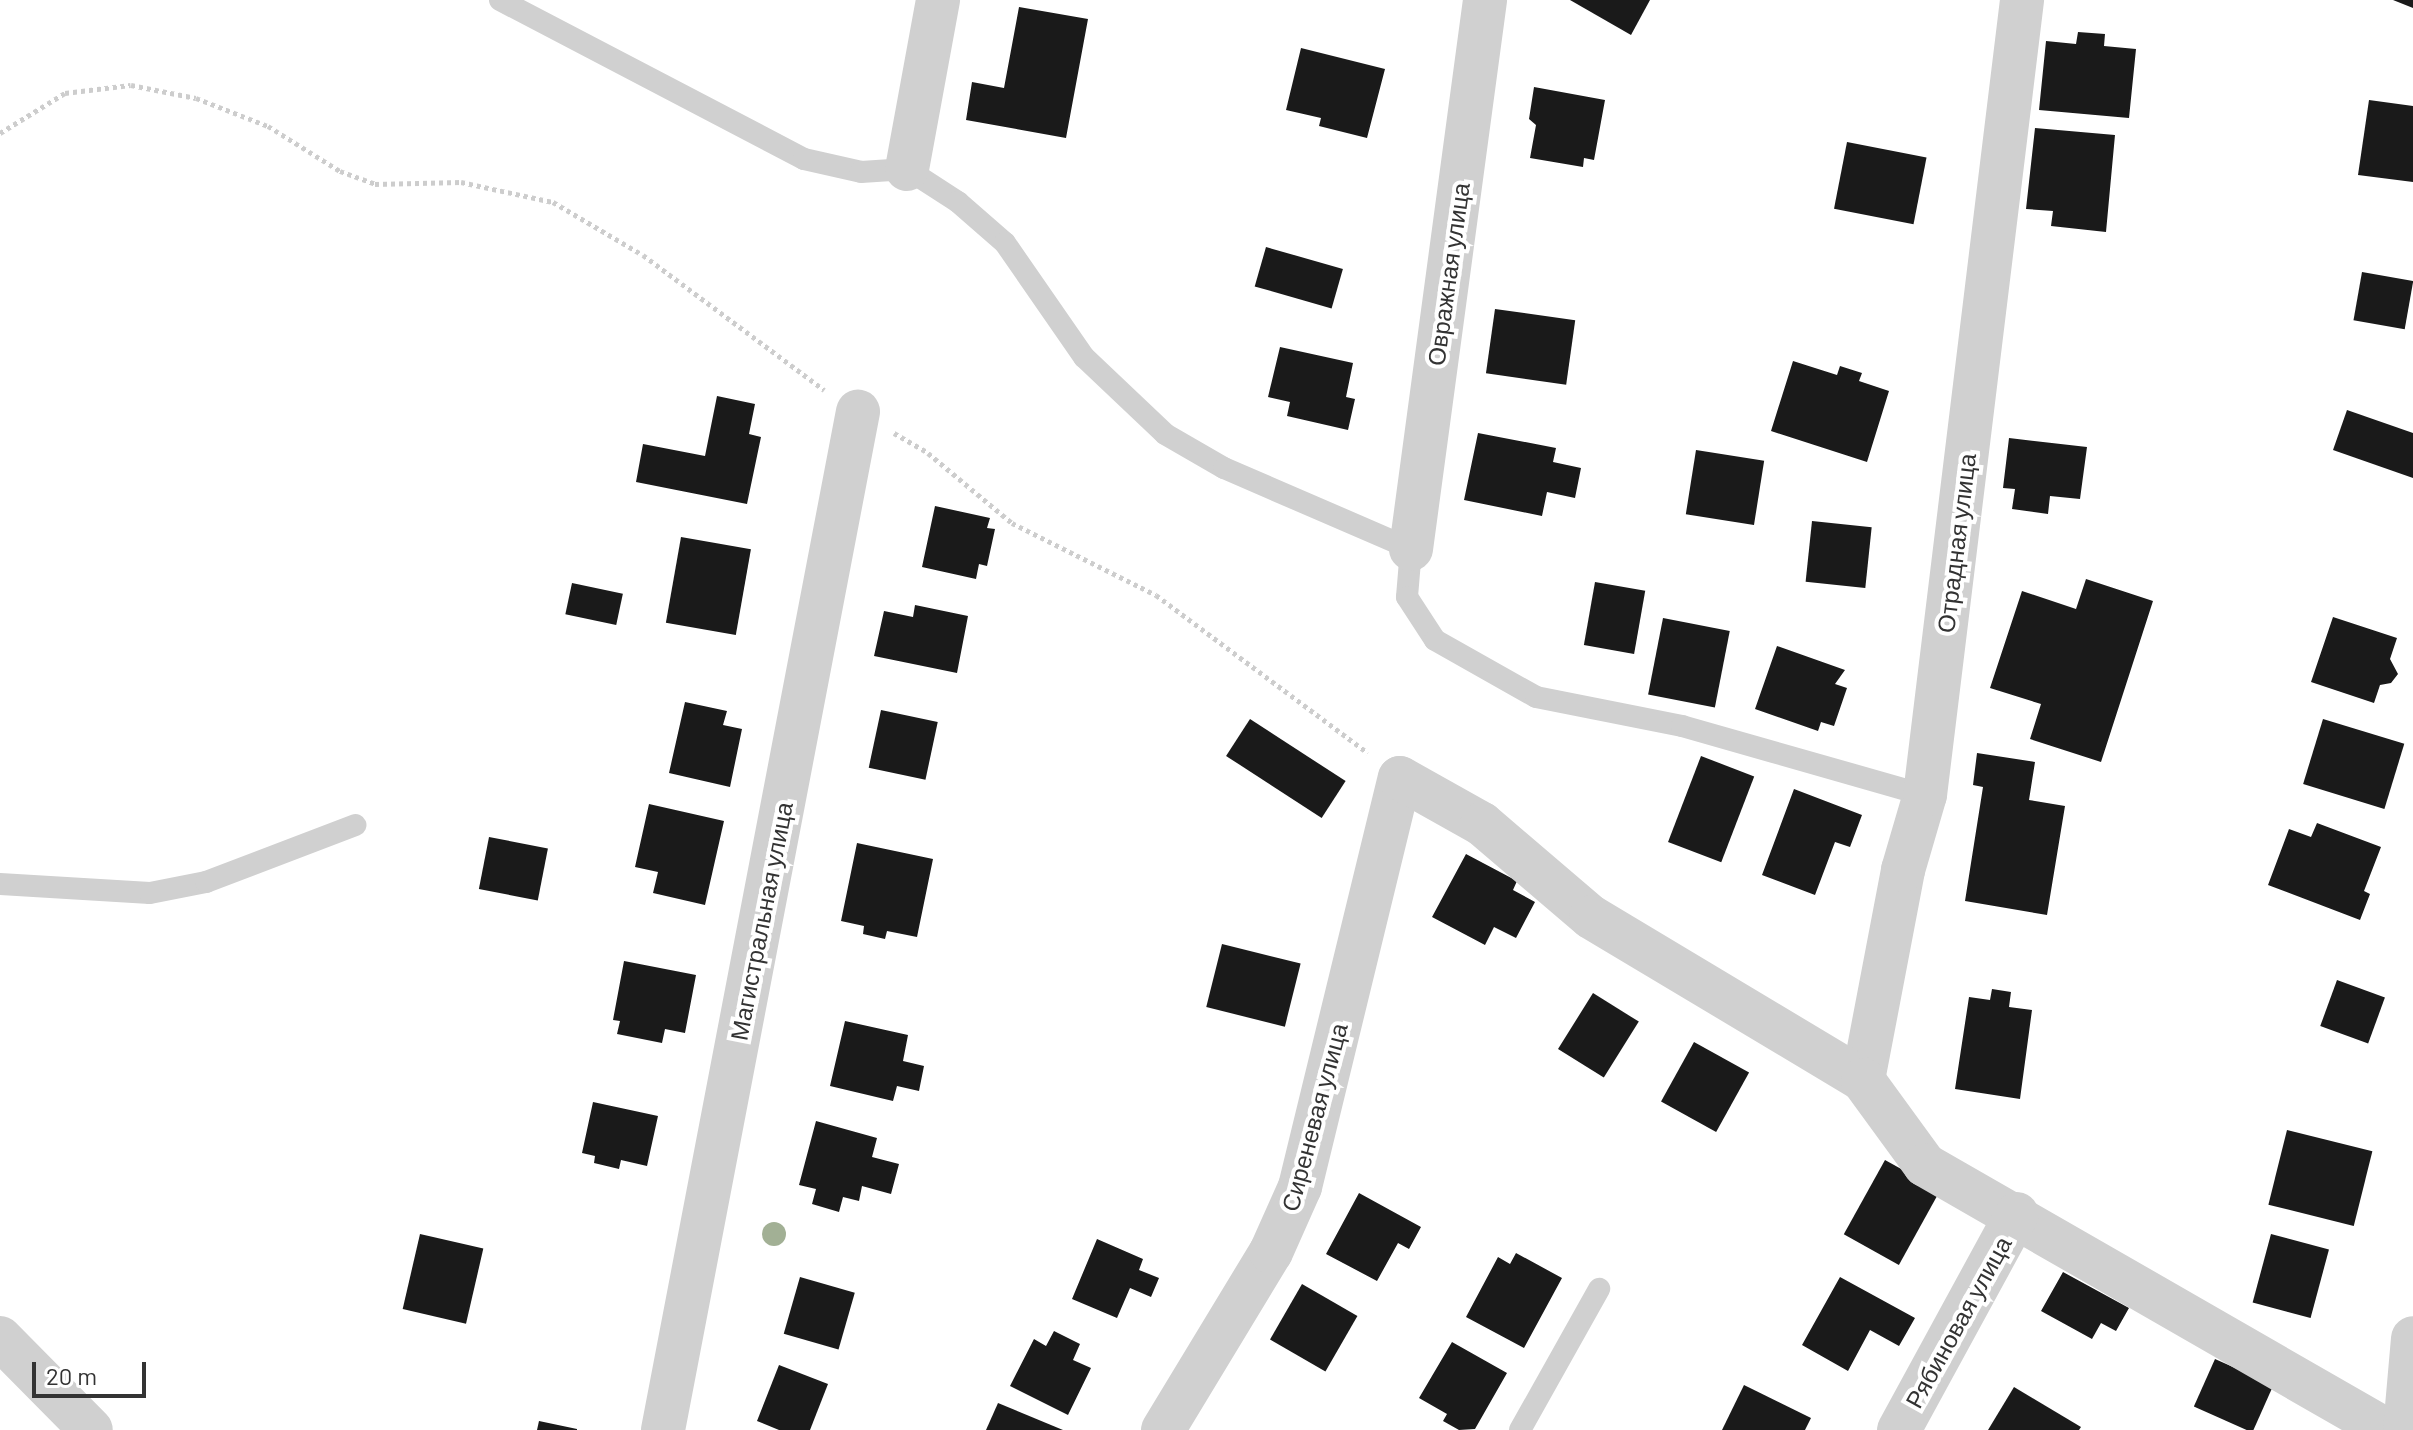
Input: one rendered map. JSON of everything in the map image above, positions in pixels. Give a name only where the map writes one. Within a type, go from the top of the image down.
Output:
[{"type":"street","points":[[907,169],[938,0]]},
{"type":"street","name":"Овражная улица","points":[[1411,549],[1485,0]]},
{"type":"street","name":"Отрадная улица","points":[[1863,1080],[1903,870],[1925,795],[2022,0]]},
{"type":"street","name":"Магистральная улица","points":[[663,1430],[858,412]]},
{"type":"street","points":[[1400,778],[1482,824],[1591,917],[1863,1080],[1925,1165],[2017,1214],[2386,1430]]},
{"type":"street","name":"Сиреневая улица","points":[[1163,1430],[1271,1252],[1300,1187],[1400,778]]},
{"type":"street","name":"Рябиновая улица","points":[[1899,1430],[2017,1214]]},
{"type":"street","points":[[0,1338],[91,1430]]},
{"type":"street","points":[[2405,1430],[2413,1338]]},
{"type":"lane","points":[[500,0],[804,159],[861,172],[907,169],[958,202],[1005,243],[1084,357],[1165,434],[1224,468],[1411,549],[1407,597],[1435,640],[1536,697],[1682,726],[1925,795]]},
{"type":"lane","points":[[0,884],[150,893],[206,882],[355,825]]},
{"type":"lane","points":[[1520,1430],[1599,1289]]},
{"type":"path","points":[[0,133],[65,93],[131,85],[196,98],[268,126],[340,171],[375,184],[461,182],[553,202],[643,255],[858,412],[928,453],[1012,523],[1156,595],[1400,778]]},
{"type":"building","points":[[1570,0],[1650,0],[1631,35]]},
{"type":"building","points":[[2393,0],[2413,0],[2413,8]]},
{"type":"building","points":[[1019,7],[1088,19],[1066,138],[966,120],[972,82],[1004,88]]},
{"type":"building","points":[[2078,32],[2105,34],[2104,46],[2136,49],[2129,118],[2039,110],[2046,41],[2076,44]]},
{"type":"building","points":[[1301,48],[1385,69],[1367,138],[1319,126],[1321,118],[1286,110]]},
{"type":"building","points":[[1534,87],[1605,100],[1594,160],[1584,158],[1583,167],[1530,158],[1536,125],[1529,119]]},
{"type":"building","points":[[2369,100],[2413,106],[2413,182],[2358,175]]},
{"type":"building","points":[[2035,128],[2115,135],[2106,232],[2051,226],[2053,211],[2026,209]]},
{"type":"building","points":[[1847,142],[1927,157],[1914,224],[1834,209]]},
{"type":"building","points":[[1266,247],[1343,269],[1332,308],[1255,286]]},
{"type":"building","points":[[2362,272],[2413,281],[2405,329],[2353,320]]},
{"type":"building","points":[[1495,309],[1575,320],[1566,385],[1486,373]]},
{"type":"building","points":[[1280,347],[1353,363],[1346,397],[1355,399],[1348,430],[1287,416],[1290,402],[1268,397]]},
{"type":"building","points":[[1793,361],[1837,375],[1840,366],[1862,373],[1859,381],[1889,391],[1867,462],[1771,431]]},
{"type":"building","points":[[717,396],[755,404],[749,434],[761,437],[747,504],[636,482],[643,444],[705,456]]},
{"type":"building","points":[[2347,410],[2413,433],[2413,478],[2333,450]]},
{"type":"building","points":[[1478,433],[1556,448],[1553,462],[1581,468],[1575,498],[1547,492],[1542,516],[1464,500]]},
{"type":"building","points":[[2009,438],[2087,447],[2080,499],[2050,496],[2048,514],[2012,509],[2015,489],[2003,488]]},
{"type":"building","points":[[1696,450],[1764,461],[1754,525],[1686,514]]},
{"type":"building","points":[[935,506],[990,518],[987,528],[995,529],[987,566],[979,564],[976,579],[922,567]]},
{"type":"building","points":[[1812,521],[1872,527],[1865,588],[1806,582]]},
{"type":"building","points":[[681,537],[751,549],[736,635],[666,623]]},
{"type":"building","points":[[2086,579],[2153,601],[2101,762],[2030,739],[2041,704],[1990,688],[2022,591],[2076,609]]},
{"type":"building","points":[[1595,582],[1645,591],[1634,654],[1584,645]]},
{"type":"building","points":[[572,583],[623,594],[616,625],[565,614]]},
{"type":"building","points":[[915,605],[968,616],[957,673],[874,656],[884,611],[913,617]]},
{"type":"building","points":[[2333,617],[2397,638],[2390,659],[2398,674],[2391,683],[2380,685],[2374,703],[2311,682]]},
{"type":"building","points":[[1663,618],[1730,631],[1715,708],[1648,695]]},
{"type":"building","points":[[1777,646],[1845,670],[1835,684],[1847,688],[1834,726],[1821,722],[1818,731],[1755,709]]},
{"type":"building","points":[[685,702],[727,711],[723,725],[742,729],[730,787],[669,773]]},
{"type":"building","points":[[881,710],[938,722],[925,780],[869,768]]},
{"type":"building","points":[[1250,719],[1346,781],[1322,818],[1226,756]]},
{"type":"building","points":[[2323,719],[2404,744],[2384,809],[2303,784]]},
{"type":"building","points":[[1977,753],[2035,762],[2029,800],[2065,806],[2047,915],[1965,901],[1983,787],[1973,785]]},
{"type":"building","points":[[1701,756],[1754,776],[1721,862],[1668,842]]},
{"type":"building","points":[[1794,789],[1862,815],[1850,847],[1835,842],[1815,895],[1762,875]]},
{"type":"building","points":[[649,804],[724,821],[705,905],[653,893],[658,872],[635,867]]},
{"type":"building","points":[[2317,823],[2381,847],[2364,891],[2370,894],[2360,920],[2268,885],[2289,829],[2311,837]]},
{"type":"building","points":[[489,837],[548,848],[538,900],[479,889]]},
{"type":"building","points":[[857,843],[933,859],[917,937],[887,931],[885,939],[863,934],[864,926],[841,921]]},
{"type":"building","points":[[1466,854],[1517,881],[1513,890],[1535,902],[1516,938],[1494,927],[1485,945],[1432,917]]},
{"type":"building","points":[[1222,944],[1301,964],[1285,1027],[1206,1007]]},
{"type":"building","points":[[624,961],[696,975],[685,1033],[665,1029],[662,1043],[617,1034],[620,1021],[613,1020]]},
{"type":"building","points":[[2337,980],[2385,997],[2368,1043],[2320,1026]]},
{"type":"building","points":[[1992,989],[2011,992],[2009,1007],[2032,1010],[2020,1099],[1955,1089],[1969,997],[1990,1000]]},
{"type":"building","points":[[1593,993],[1639,1022],[1604,1078],[1558,1049]]},
{"type":"building","points":[[845,1021],[908,1035],[903,1061],[924,1066],[919,1091],[897,1086],[893,1101],[830,1086]]},
{"type":"building","points":[[1694,1042],[1749,1073],[1716,1132],[1661,1101]]},
{"type":"building","points":[[593,1102],[658,1116],[647,1166],[621,1160],[619,1169],[594,1163],[595,1156],[582,1153]]},
{"type":"building","points":[[816,1121],[877,1138],[872,1157],[899,1164],[891,1194],[862,1186],[859,1201],[843,1197],[839,1212],[812,1204],[816,1189],[799,1185]]},
{"type":"building","points":[[2287,1130],[2372,1151],[2354,1226],[2268,1205]]},
{"type":"building","points":[[1885,1160],[1940,1191],[1899,1265],[1844,1234]]},
{"type":"building","points":[[1359,1193],[1421,1227],[1409,1249],[1398,1243],[1377,1281],[1326,1254]]},
{"type":"building","points":[[420,1234],[483,1249],[466,1324],[403,1309]]},
{"type":"building","points":[[2271,1234],[2329,1250],[2311,1318],[2253,1303]]},
{"type":"building","points":[[1097,1239],[1143,1259],[1139,1270],[1159,1278],[1151,1297],[1130,1288],[1117,1318],[1072,1299]]},
{"type":"building","points":[[1516,1253],[1562,1278],[1524,1348],[1466,1317],[1498,1257],[1510,1264]]},
{"type":"building","points":[[2063,1272],[2129,1308],[2116,1331],[2101,1323],[2092,1339],[2041,1311]]},
{"type":"building","points":[[800,1277],[855,1293],[839,1349],[784,1334]]},
{"type":"building","points":[[1840,1277],[1915,1318],[1899,1346],[1870,1330],[1848,1371],[1802,1345]]},
{"type":"building","points":[[1302,1284],[1357,1316],[1325,1371],[1270,1339]]},
{"type":"building","points":[[1054,1331],[1080,1344],[1073,1360],[1091,1368],[1068,1415],[1010,1386],[1034,1339],[1046,1346]]},
{"type":"building","points":[[1452,1342],[1507,1373],[1475,1429],[1459,1430],[1443,1421],[1447,1414],[1419,1398]]},
{"type":"building","points":[[2215,1359],[2273,1385],[2253,1430],[2247,1430],[2194,1407]]},
{"type":"building","points":[[779,1365],[828,1384],[810,1430],[779,1430],[757,1421]]},
{"type":"building","points":[[1744,1385],[1811,1418],[1805,1430],[1722,1430]]},
{"type":"building","points":[[2014,1387],[2081,1427],[2079,1430],[1988,1430]]},
{"type":"building","points":[[998,1403],[1063,1430],[986,1430]]},
{"type":"building","points":[[539,1421],[577,1429],[577,1430],[537,1430]]}]
